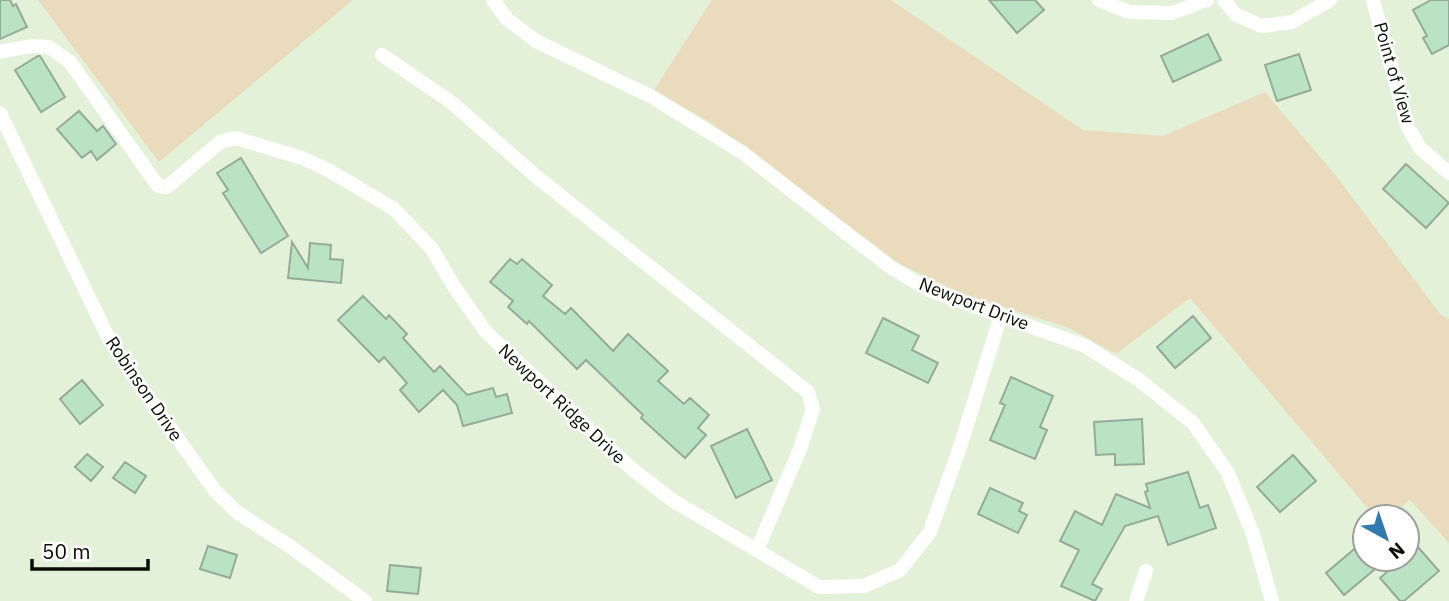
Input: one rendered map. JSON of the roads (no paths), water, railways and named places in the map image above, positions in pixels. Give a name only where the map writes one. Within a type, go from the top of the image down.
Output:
[{"type":"street","name":"Newport Drive","points":[[494,0],[507,19],[536,41],[652,97],[743,153],[890,267],[931,291],[1085,346],[1139,380],[1193,423],[1228,473],[1253,534],[1272,601]]},
{"type":"street","points":[[1098,0],[1129,12],[1172,13],[1207,0]]},
{"type":"street","points":[[1224,0],[1234,14],[1261,26],[1292,22],[1330,0]]},
{"type":"street","name":"Point of View","points":[[1373,0],[1407,125],[1420,148],[1449,173]]},
{"type":"street","name":"Newport Ridge Drive","points":[[0,52],[31,46],[49,47],[70,62],[158,186],[167,187],[220,142],[236,138],[302,158],[330,171],[394,209],[432,249],[486,332],[632,469],[672,500],[819,587],[836,594],[864,586],[900,570],[930,532],[1001,315]]},
{"type":"street","points":[[382,55],[451,102],[538,178],[808,392],[813,409],[800,449],[757,550]]},
{"type":"street","name":"Robinson Drive","points":[[0,113],[107,335],[215,491],[238,513],[288,545],[365,601]]},
{"type":"street","points":[[1136,601],[1146,571]]}]
